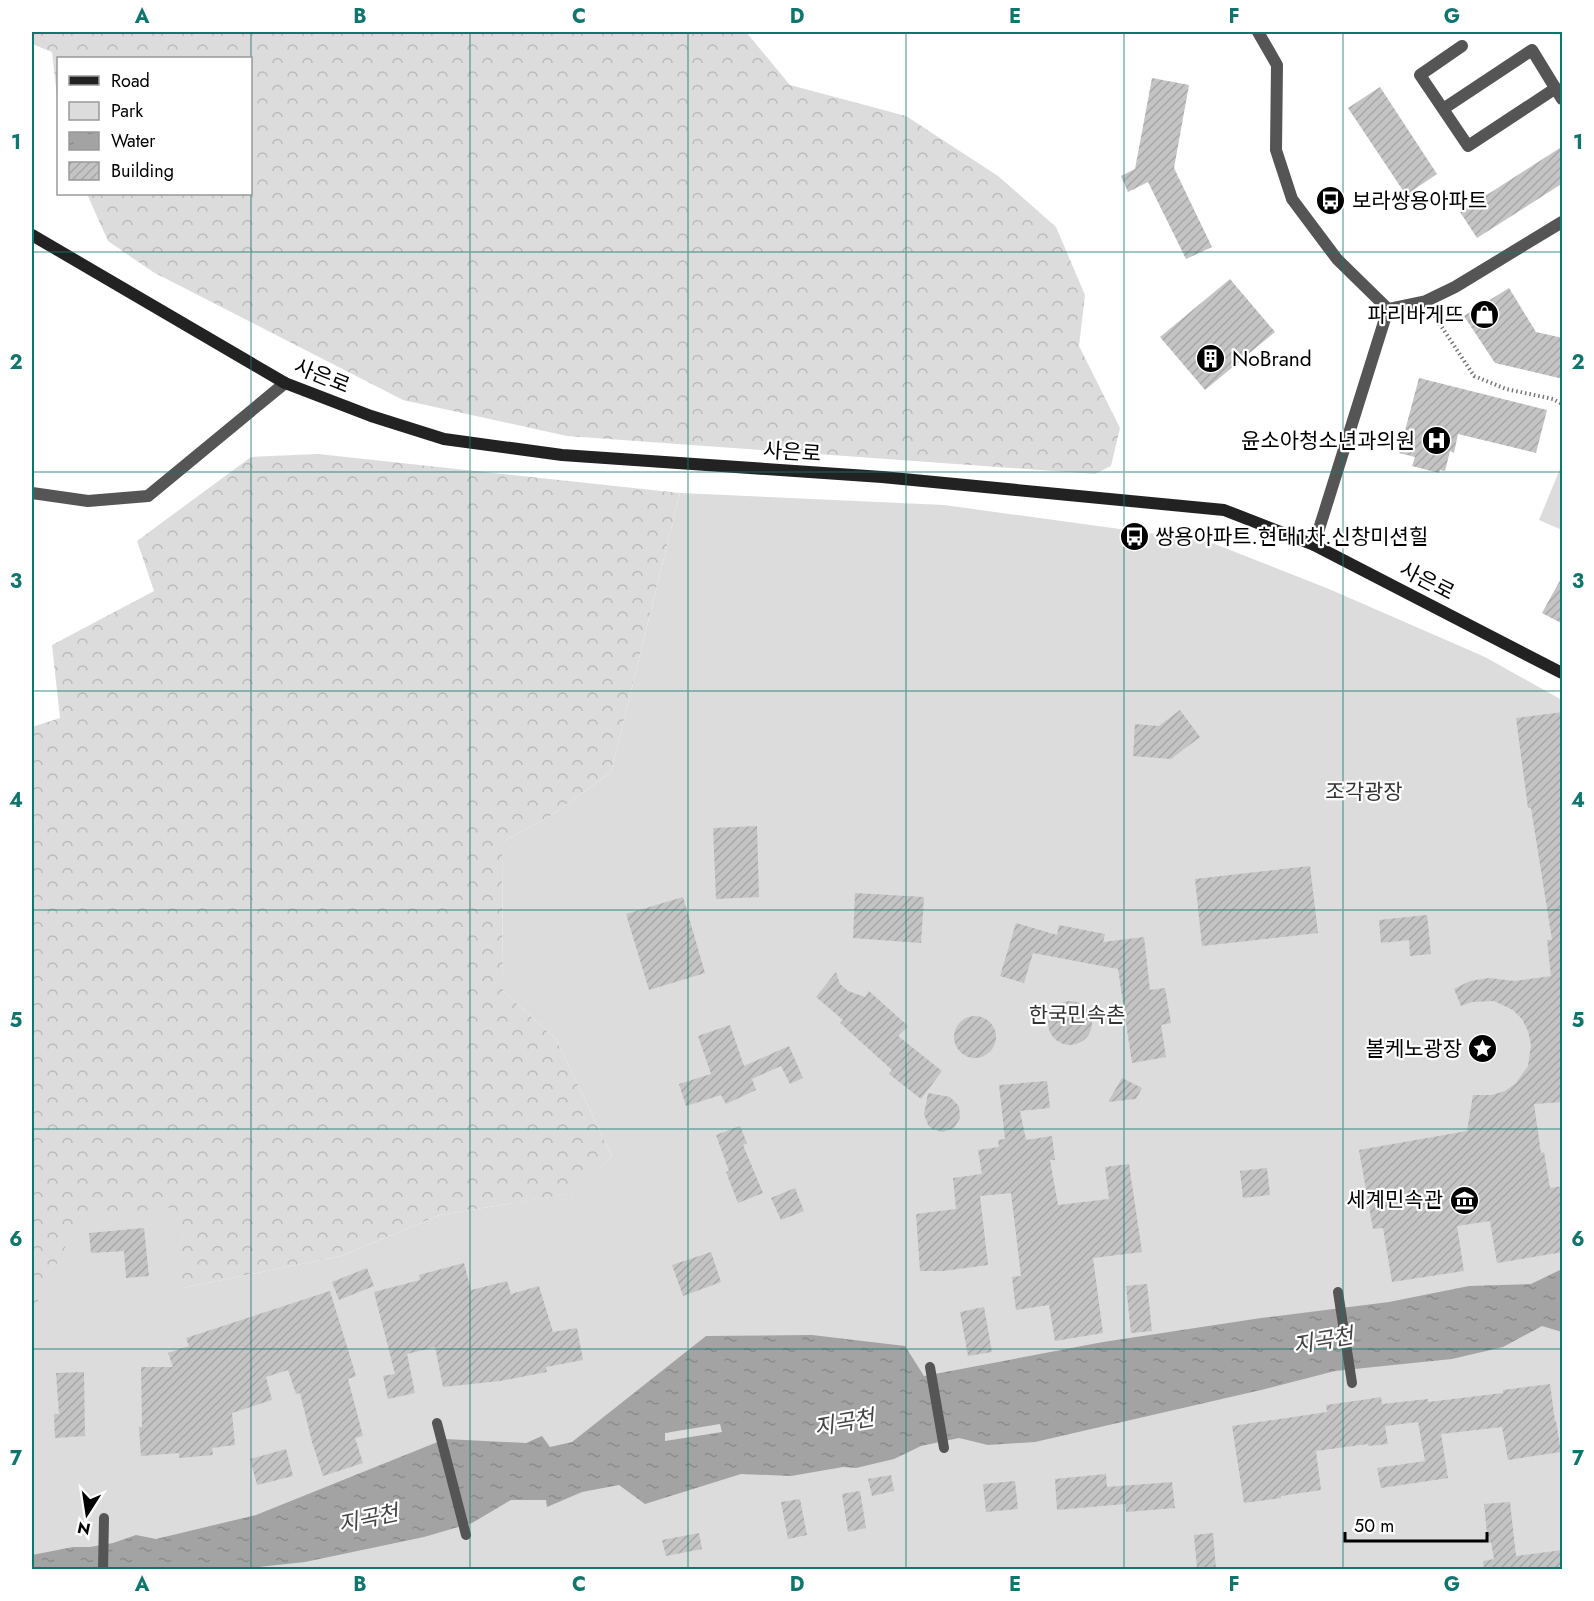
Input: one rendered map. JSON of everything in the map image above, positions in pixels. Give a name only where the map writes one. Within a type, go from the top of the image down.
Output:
[{"type":"main road","name":"사은로","points":[[32,235],[285,383],[370,416],[444,438],[562,455],[882,477],[1224,510],[1314,545],[1563,673]]},
{"type":"street","points":[[1258,32],[1277,65],[1276,150],[1292,200],[1337,259],[1388,309]]},
{"type":"street","points":[[1443,109],[1532,50],[1559,94],[1468,146],[1420,75],[1462,46]]},
{"type":"street","points":[[1388,309],[1426,301],[1455,287],[1563,222]]},
{"type":"street","points":[[1314,545],[1388,309]]},
{"type":"street","points":[[32,493],[88,501],[148,496],[285,383]]},
{"type":"street","points":[[1338,1292],[1352,1383]]},
{"type":"street","points":[[930,1367],[944,1448]]},
{"type":"street","points":[[437,1424],[466,1535]]},
{"type":"street","points":[[103,1569],[104,1518]]},
{"type":"path","points":[[1426,301],[1474,376],[1506,389],[1553,399],[1563,404]]},
{"type":"green space","points":[[32,32],[746,32],[790,85],[906,116],[998,176],[1056,227],[1085,295],[1079,346],[1120,428],[1111,466],[1095,474],[567,436],[403,400],[153,272],[108,241],[87,195],[252,195],[252,57],[57,57],[57,97],[52,52],[32,44]]},
{"type":"green space","points":[[318,454],[680,493],[611,772],[552,815],[502,842],[503,991],[556,1039],[612,1156],[575,1193],[440,1215],[341,1256],[182,1288],[32,1312],[32,727],[60,718],[52,645],[154,591],[137,541],[251,457]]},
{"type":"green space","points":[[1562,464],[1562,530],[1539,520]]},
{"type":"green space","name":"한국민속촌","points":[[680,493],[944,505],[1207,541],[1329,589],[1485,657],[1562,700],[1562,1569],[32,1569],[32,1312],[73,1232],[101,1216],[175,1207],[182,1288],[341,1256],[440,1215],[574,1193],[612,1156],[556,1039],[503,991],[502,842],[552,815],[611,772]]},
{"type":"water","name":"지곡천","points":[[1562,1269],[1562,1332],[1542,1326],[1503,1347],[1452,1359],[1335,1371],[1035,1442],[988,1445],[959,1438],[921,1446],[894,1459],[856,1468],[843,1467],[791,1476],[741,1474],[645,1504],[619,1485],[582,1492],[547,1507],[546,1500],[511,1500],[472,1523],[424,1537],[305,1562],[230,1570],[32,1570],[32,1555],[73,1547],[113,1543],[136,1535],[156,1539],[256,1515],[445,1439],[526,1443],[542,1436],[550,1447],[572,1442],[706,1336],[812,1335],[905,1346],[924,1376],[1103,1342],[1261,1318],[1389,1302],[1469,1286],[1531,1284]],"holes":[[[720,1424],[722,1432],[665,1441],[665,1433]]]},
{"type":"building","points":[[1152,78],[1189,85],[1174,168],[1212,247],[1186,259],[1148,182],[1128,192],[1121,176],[1135,169]]},
{"type":"building","points":[[1380,87],[1437,174],[1406,195],[1348,108]]},
{"type":"building","points":[[1563,146],[1563,183],[1477,238],[1460,212]]},
{"type":"building","name":"NoBrand","points":[[1230,279],[1275,332],[1205,390],[1160,337]]},
{"type":"building","points":[[1509,288],[1536,332],[1563,338],[1563,379],[1495,363],[1464,316]]},
{"type":"building","points":[[1419,378],[1547,410],[1536,453],[1458,434],[1454,453],[1450,451],[1445,471],[1440,470],[1439,473],[1412,466],[1415,457],[1399,453]]},
{"type":"building","points":[[1563,575],[1563,624],[1542,613]]},
{"type":"building","points":[[1180,710],[1200,737],[1171,759],[1133,756],[1135,724],[1159,726]]},
{"type":"building","points":[[1563,712],[1563,1102],[1534,1104],[1541,1153],[1544,1152],[1550,1188],[1563,1186],[1563,1252],[1497,1263],[1490,1221],[1457,1226],[1464,1271],[1392,1282],[1383,1228],[1373,1229],[1359,1150],[1467,1131],[1473,1095],[1492,1095],[1505,1091],[1516,1083],[1528,1066],[1531,1045],[1522,1019],[1513,1010],[1494,1001],[1472,1002],[1461,1006],[1454,989],[1470,981],[1489,978],[1515,981],[1551,976],[1547,940],[1552,940],[1531,808],[1528,808],[1516,718]]},
{"type":"building","points":[[757,826],[759,897],[716,899],[713,828]]},
{"type":"building","points":[[1310,866],[1318,933],[1202,946],[1195,879]]},
{"type":"building","points":[[855,893],[924,897],[921,943],[853,938]]},
{"type":"building","points":[[683,897],[705,973],[649,990],[626,914]]},
{"type":"building","points":[[1427,915],[1431,954],[1410,956],[1409,940],[1381,943],[1379,920]]},
{"type":"building","points":[[1016,923],[1057,935],[1059,925],[1105,934],[1103,942],[1144,937],[1150,990],[1165,988],[1171,1023],[1161,1025],[1166,1057],[1132,1063],[1118,969],[1033,953],[1024,983],[1000,976]]},
{"type":"building","points":[[836,972],[840,984],[848,991],[865,997],[869,991],[908,1026],[898,1036],[942,1071],[921,1099],[889,1074],[892,1070],[840,1023],[843,1020],[816,997]]},
{"type":"building","points":[[1070,1001],[1085,1008],[1092,1023],[1085,1038],[1070,1045],[1055,1038],[1048,1023],[1055,1008]]},
{"type":"building","points":[[975,1016],[983,1017],[990,1022],[995,1029],[995,1045],[990,1052],[983,1057],[975,1058],[967,1057],[960,1052],[955,1045],[954,1037],[955,1029],[960,1022],[967,1017]]},
{"type":"building","points":[[730,1025],[744,1066],[789,1046],[803,1078],[790,1084],[781,1066],[752,1079],[756,1090],[726,1104],[721,1095],[686,1106],[679,1084],[711,1074],[698,1036]]},
{"type":"building","points":[[1122,1078],[1142,1088],[1136,1099],[1108,1102]]},
{"type":"building","points":[[1047,1081],[1050,1108],[1020,1111],[1026,1140],[1052,1136],[1055,1160],[1050,1160],[1058,1205],[1109,1199],[1105,1167],[1129,1164],[1142,1252],[1093,1258],[1103,1333],[1055,1341],[1049,1305],[1016,1310],[1012,1277],[1021,1276],[1011,1193],[980,1196],[988,1265],[943,1271],[920,1271],[916,1214],[956,1209],[953,1178],[982,1174],[978,1150],[999,1147],[998,1140],[1005,1139],[999,1085]]},
{"type":"building","points":[[928,1093],[950,1097],[959,1106],[960,1118],[954,1128],[943,1132],[932,1129],[928,1125],[924,1114]]},
{"type":"building","points":[[740,1126],[747,1143],[743,1145],[763,1193],[738,1203],[726,1172],[729,1171],[716,1135]]},
{"type":"building","points":[[1267,1168],[1270,1195],[1243,1198],[1240,1171]]},
{"type":"building","points":[[795,1188],[804,1211],[781,1220],[771,1198]]},
{"type":"building","points":[[144,1228],[149,1276],[126,1278],[124,1251],[91,1253],[89,1233]]},
{"type":"building","points":[[711,1252],[721,1282],[683,1296],[672,1265]]},
{"type":"building","points":[[464,1263],[471,1290],[507,1281],[511,1294],[539,1286],[553,1332],[577,1328],[583,1360],[546,1367],[547,1372],[500,1381],[443,1387],[435,1347],[407,1354],[415,1393],[388,1399],[383,1376],[395,1374],[374,1292],[420,1280],[419,1275]]},
{"type":"building","points":[[367,1268],[374,1286],[339,1300],[332,1282]]},
{"type":"building","points":[[1147,1284],[1152,1331],[1131,1333],[1126,1286]]},
{"type":"building","points":[[330,1291],[356,1376],[348,1379],[363,1436],[355,1438],[363,1463],[323,1476],[300,1393],[296,1394],[288,1370],[266,1377],[272,1400],[232,1413],[235,1445],[212,1448],[213,1455],[179,1458],[179,1453],[141,1456],[139,1427],[142,1427],[141,1367],[173,1367],[168,1353],[189,1346],[186,1338]]},
{"type":"building","points":[[984,1307],[992,1352],[968,1356],[960,1312]]},
{"type":"building","points":[[84,1372],[85,1436],[55,1438],[54,1414],[59,1414],[56,1373]]},
{"type":"building","points":[[1550,1384],[1561,1452],[1508,1460],[1502,1427],[1441,1434],[1448,1478],[1381,1488],[1377,1468],[1425,1461],[1418,1422],[1385,1426],[1388,1444],[1368,1446],[1368,1444],[1316,1451],[1321,1490],[1244,1503],[1232,1426],[1327,1412],[1326,1405],[1381,1397],[1382,1404],[1428,1399],[1428,1402],[1503,1393],[1503,1390]]},
{"type":"building","points":[[286,1449],[293,1476],[257,1485],[250,1459]]},
{"type":"building","points":[[1106,1474],[1107,1487],[1172,1482],[1175,1508],[1126,1512],[1125,1504],[1057,1510],[1055,1479]]},
{"type":"building","points":[[891,1475],[894,1491],[872,1496],[868,1479]]},
{"type":"building","points":[[1015,1481],[1018,1509],[986,1512],[983,1484]]},
{"type":"building","points":[[860,1491],[866,1528],[848,1532],[842,1494]]},
{"type":"building","points":[[800,1499],[807,1535],[788,1539],[781,1502]]},
{"type":"building","points":[[1510,1502],[1516,1556],[1563,1550],[1563,1569],[1484,1569],[1483,1561],[1494,1559],[1491,1542],[1488,1543],[1484,1504]]},
{"type":"building","points":[[699,1533],[702,1549],[666,1556],[662,1540]]},
{"type":"building","points":[[1213,1533],[1216,1569],[1197,1569],[1194,1535]]},
{"type":"place","name":"보라쌍용아파트","points":[[1331,201]]},
{"type":"place","name":"파리바게뜨","points":[[1485,315]]},
{"type":"place","name":"NoBrand","points":[[1211,359]]},
{"type":"place","name":"윤소아청소년과의원","points":[[1436,441]]},
{"type":"place","name":"쌍용아파트.현대1차.신창미션힐","points":[[1134,537]]},
{"type":"place","name":"볼케노광장","points":[[1483,1049]]},
{"type":"place","name":"세계민속관","points":[[1464,1200]]},
{"type":"park label","name":"조각광장","points":[[1364,792]]}]
